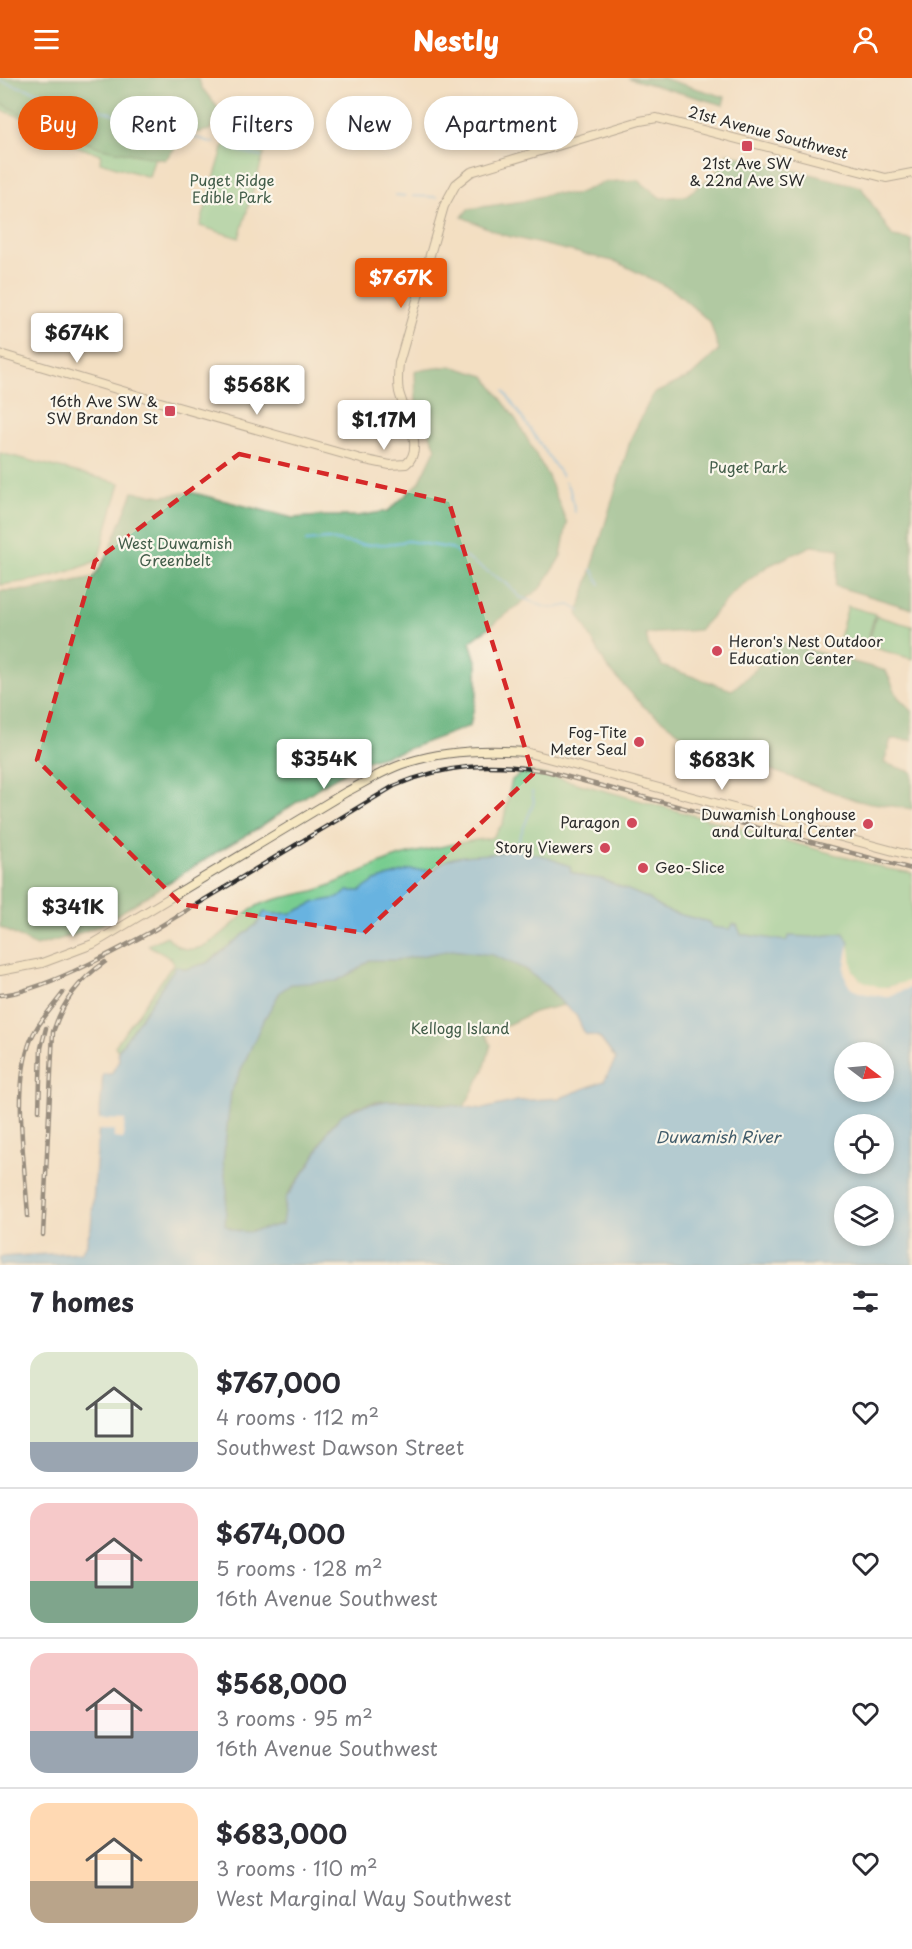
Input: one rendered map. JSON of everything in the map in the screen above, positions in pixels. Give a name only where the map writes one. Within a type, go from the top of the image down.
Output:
[{"type":"street","name":"21st Avenue Southwest","points":[[0,354],[361,459],[406,464],[413,456],[414,441],[399,391],[398,370],[444,206],[456,184],[471,172],[640,121],[657,118],[890,179],[912,173]]},
{"type":"street","points":[[0,971],[42,963],[93,944],[346,792],[383,773],[408,762],[477,750],[525,752],[912,856]]},
{"type":"highlighted area","points":[[239,454],[449,502],[533,774],[364,933],[181,904],[37,760],[95,561]]},
{"type":"green space","points":[[0,78],[198,78],[210,98],[210,130],[198,132],[198,96],[110,96],[110,150],[98,147],[98,96],[18,96],[18,112],[0,103]]},
{"type":"green space","points":[[628,78],[662,78],[725,97],[723,105]]},
{"type":"green space","points":[[0,83],[44,96],[18,96],[18,116],[0,110]]},
{"type":"green space","points":[[98,112],[110,116],[110,150],[157,150],[149,177],[100,162],[101,154],[88,150],[98,150]]},
{"type":"green space","points":[[112,150],[173,150],[165,160]]},
{"type":"green space","name":"Puget Ridge Edible Park","points":[[223,150],[251,150],[264,154],[239,238],[200,226]]},
{"type":"green space","name":"Puget Park","points":[[727,153],[861,187],[893,237],[912,240],[912,609],[835,586],[840,549],[811,546],[768,566],[737,589],[699,630],[646,634],[649,647],[662,666],[732,690],[753,672],[777,641],[886,671],[898,697],[912,711],[912,740],[891,739],[884,763],[912,772],[912,809],[858,801],[757,765],[681,734],[643,706],[607,667],[578,614],[631,438],[653,394],[691,376],[719,350],[710,322],[673,290],[617,262],[503,235],[462,217],[468,209],[523,201],[553,193],[574,195],[604,182],[638,180],[661,198],[685,196],[715,175]]},
{"type":"green space","name":"West Duwamish Greenbelt","points":[[451,366],[485,376],[517,421],[548,476],[567,523],[561,556],[542,587],[470,642],[477,664],[477,692],[470,726],[402,751],[362,762],[101,925],[36,946],[0,927],[0,591],[29,590],[94,577],[107,556],[133,492],[163,496],[190,492],[293,518],[358,516],[388,511],[419,483],[436,448],[416,405],[415,371]]},
{"type":"green space","points":[[0,453],[120,483],[98,560],[50,577],[0,585]]},
{"type":"green space","points":[[848,606],[875,614],[866,646],[839,638]]},
{"type":"green space","points":[[876,616],[912,626],[912,659],[868,646]]},
{"type":"green space","points":[[531,772],[888,869],[912,873],[912,982],[890,989],[864,986],[845,962],[517,893],[118,1051],[115,1046],[174,963],[170,958],[148,945],[167,936],[179,947],[191,949],[203,946],[261,904],[323,888],[404,855],[493,837],[503,823],[512,780],[522,773]]},
{"type":"green space","name":"Kellogg Island","points":[[452,950],[479,952],[505,959],[524,969],[541,982],[564,1005],[534,1012],[486,1035],[491,1045],[484,1070],[464,1107],[392,1100],[357,1107],[342,1116],[329,1129],[311,1162],[287,1196],[282,1224],[245,1232],[225,1225],[227,1191],[223,1162],[231,1092],[262,1023],[280,992],[291,984],[355,971],[369,960],[396,960]]},
{"type":"water","name":"Duwamish River","points":[[512,848],[543,856],[570,866],[571,872],[602,879],[647,898],[670,912],[709,922],[712,927],[730,929],[733,924],[737,925],[741,934],[786,941],[789,936],[813,937],[844,933],[849,943],[850,972],[855,980],[878,989],[912,982],[912,1265],[0,1265],[0,1257],[81,1252],[87,1244],[91,1228],[103,1074],[111,1074],[119,1061],[118,1051],[176,966],[186,969],[207,963],[258,923],[264,912],[292,913],[316,902],[338,898],[348,891],[360,891],[375,881],[409,870],[434,870],[442,863],[461,856],[493,854]],"holes":[[[452,950],[493,955],[525,969],[548,987],[576,1015],[585,1034],[599,1037],[616,1059],[604,1081],[560,1098],[517,1101],[483,1109],[414,1101],[387,1101],[362,1106],[343,1114],[329,1129],[311,1163],[286,1198],[282,1224],[245,1232],[225,1225],[227,1191],[223,1162],[231,1092],[262,1023],[280,992],[291,984],[336,981],[369,960],[396,960]]]},
{"type":"pier","points":[[849,943],[853,971],[860,980],[879,987],[887,987],[912,980],[912,987],[886,997],[852,989],[844,972]]},
{"type":"pier","points":[[96,1119],[125,1120],[123,1139],[114,1138],[114,1130],[95,1130]]},
{"type":"waterway","points":[[0,81],[210,142]]},
{"type":"waterway","points":[[236,150],[261,157]]},
{"type":"waterway","points":[[396,195],[405,196]]},
{"type":"waterway","points":[[413,196],[437,197]]},
{"type":"waterway","points":[[504,391],[562,476]]},
{"type":"waterway","points":[[565,482],[570,490],[575,512]]},
{"type":"waterway","points":[[306,541],[328,539],[362,545],[408,541],[450,548],[506,583],[520,597],[545,607],[570,605],[580,611]]},
{"type":"waterway","points":[[592,569],[600,584]]},
{"type":"waterway","points":[[515,849],[534,802],[532,792]]},
{"type":"railway","points":[[0,995],[36,987],[99,959],[154,930],[394,786],[450,769],[506,766],[546,771],[912,869]]},
{"type":"railway","points":[[43,1235],[53,1032],[73,992],[87,976],[105,962]]},
{"type":"railway","points":[[28,1216],[21,1126],[25,1058],[37,1027],[63,993]]},
{"type":"railway","points":[[39,1111],[41,1048],[46,1028]]},
{"type":"place","name":"21st Ave SW & 22nd Ave SW","points":[[747,146]]},
{"type":"place","name":"16th Ave SW & SW Brandon St","points":[[170,411]]},
{"type":"place","name":"Heron's Nest Outdoor Education Center","points":[[717,651]]},
{"type":"place","name":"Fog-Tite Meter Seal","points":[[639,742]]},
{"type":"place","name":"Paragon","points":[[632,823]]},
{"type":"place","name":"Duwamish Longhouse and Cultural Center","points":[[868,824]]},
{"type":"place","name":"Story Viewers","points":[[605,848]]},
{"type":"place","name":"Geo-Slice","points":[[643,868]]}]
